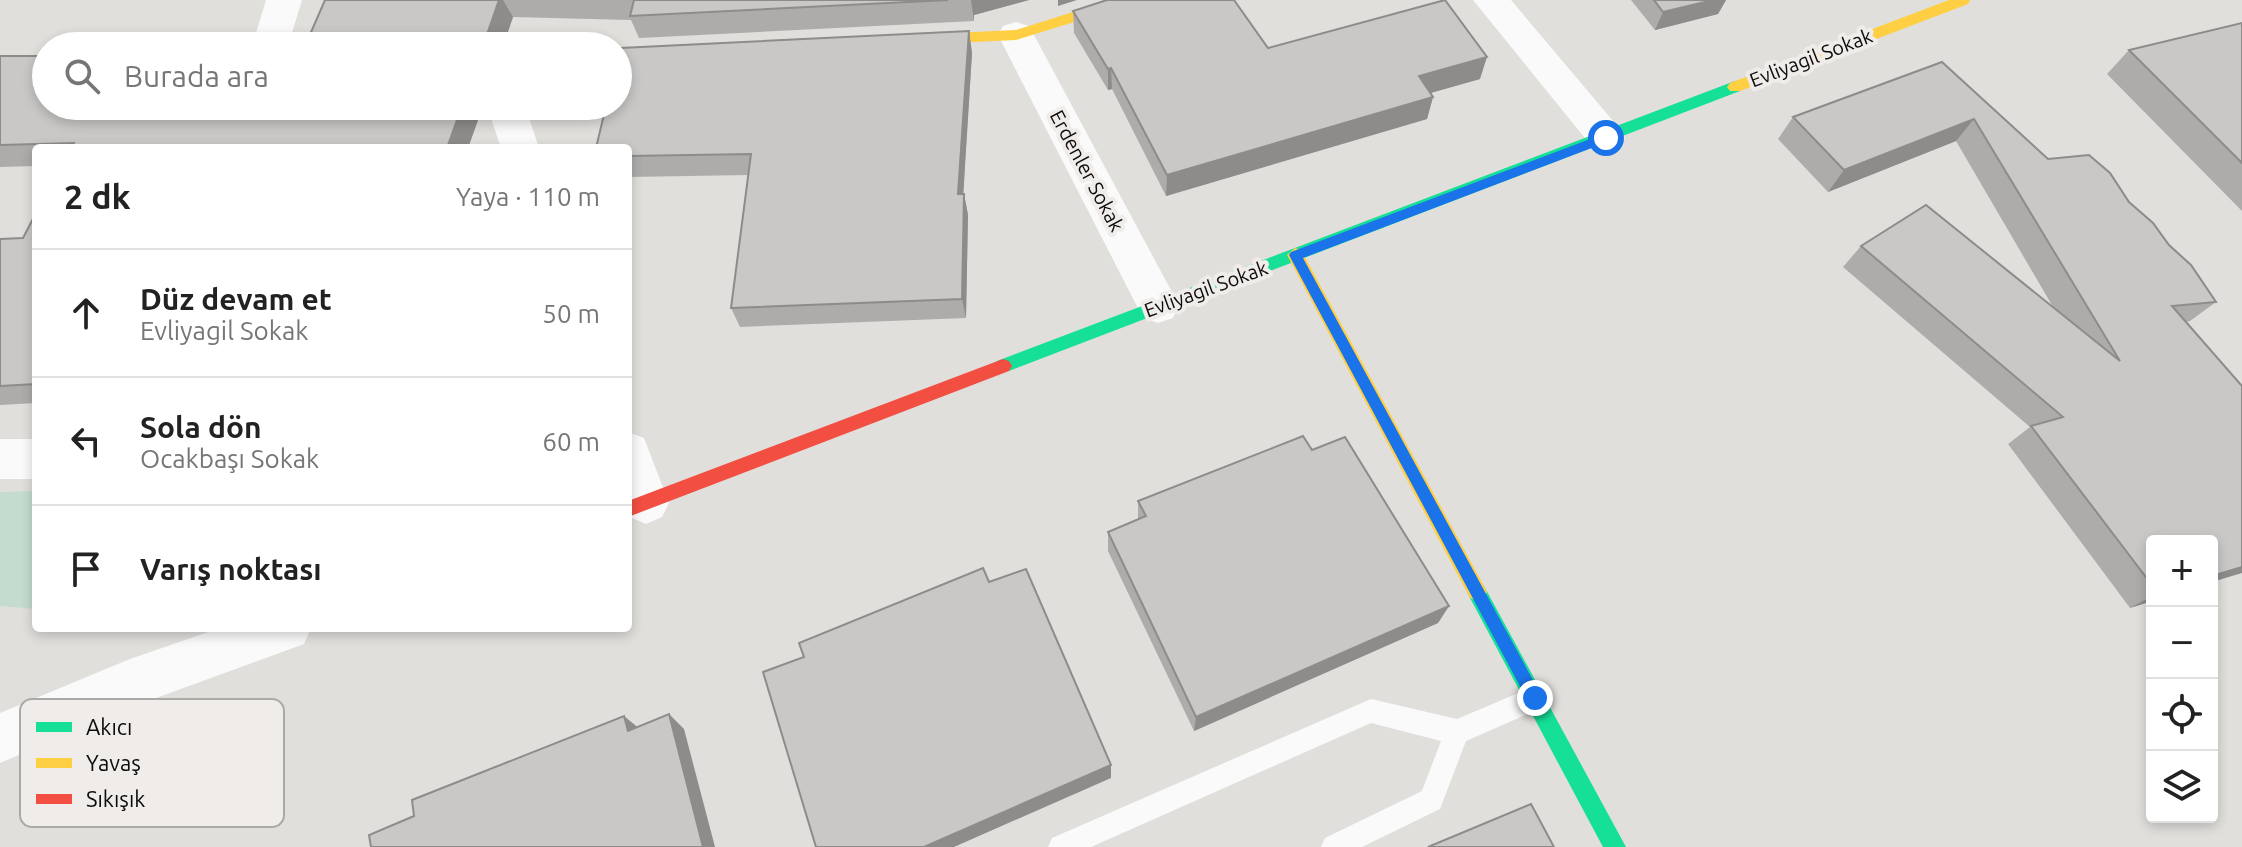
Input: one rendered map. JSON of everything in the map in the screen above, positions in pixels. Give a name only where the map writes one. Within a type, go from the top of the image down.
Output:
[{"type":"street","points":[[274,32],[284,0]]},
{"type":"street","points":[[888,42],[1016,35],[1127,0]]},
{"type":"street","points":[[1491,0],[1606,138]]},
{"type":"street","name":"Evliyagil Sokak","points":[[634,501],[1606,138],[1963,0]]},
{"type":"street","name":"Erdenler Sokak","points":[[1016,35],[1158,306]]},
{"type":"street","points":[[511,120],[519,144]]},
{"type":"street","points":[[1295,255],[1615,847]]},
{"type":"street","points":[[0,459],[32,459]]},
{"type":"street","points":[[92,699],[276,632]]},
{"type":"street","points":[[0,738],[20,730]]},
{"type":"lane","points":[[1061,847],[1371,711],[1457,732],[1535,698]]},
{"type":"lane","points":[[1334,847],[1431,800],[1457,732]]},
{"type":"green space","points":[[32,491],[32,609],[0,606],[0,492]]},
{"type":"building","points":[[325,0],[499,0],[488,32],[311,32]]},
{"type":"building","points":[[634,0],[948,0],[630,16]]},
{"type":"building","points":[[1107,0],[1234,0],[1268,48],[1445,0],[1487,57],[1419,76],[1433,97],[1167,175],[1111,68],[1108,69],[1073,11]]},
{"type":"building","points":[[1654,0],[1713,0],[1663,12]]},
{"type":"building","points":[[2242,23],[2242,163],[2129,50]]},
{"type":"building","points":[[969,31],[958,194],[964,194],[962,299],[731,308],[751,154],[632,156],[632,144],[597,144],[603,120],[632,120],[632,47]]},
{"type":"building","points":[[0,56],[32,56],[32,120],[457,120],[448,144],[0,145]]},
{"type":"building","points":[[1942,62],[2048,159],[2089,155],[2110,173],[2129,202],[2191,265],[2216,302],[2172,306],[2242,386],[2242,567],[2218,574],[2218,535],[2146,535],[2146,577],[2031,426],[2063,417],[1861,246],[1926,205],[2120,361],[1974,119],[1844,170],[1793,117]]},
{"type":"building","points":[[32,221],[32,384],[0,386],[0,239],[23,238]]},
{"type":"building","points":[[1303,436],[1312,450],[1345,437],[1449,606],[1196,717],[1108,532],[1146,516],[1138,501]]},
{"type":"building","points":[[983,568],[989,582],[1026,569],[1111,765],[924,847],[816,847],[763,672],[804,657],[799,643]]},
{"type":"building","points":[[669,714],[703,847],[371,847],[369,835],[414,816],[412,800],[624,716],[628,731]]},
{"type":"building","points":[[1531,804],[1554,847],[1428,847]]},
{"type":"traffic: fast","points":[[1003,366],[1735,87]]},
{"type":"traffic: fast","points":[[1477,592],[1615,847]]},
{"type":"traffic: slow","points":[[912,40],[1016,35],[1127,0]]},
{"type":"traffic: slow","points":[[1735,87],[1963,0]]},
{"type":"traffic: slow","points":[[1295,255],[1477,592]]},
{"type":"traffic: jam","points":[[632,507],[1003,366]]},
{"type":"route","points":[[1535,698],[1295,255],[1606,138]]}]
